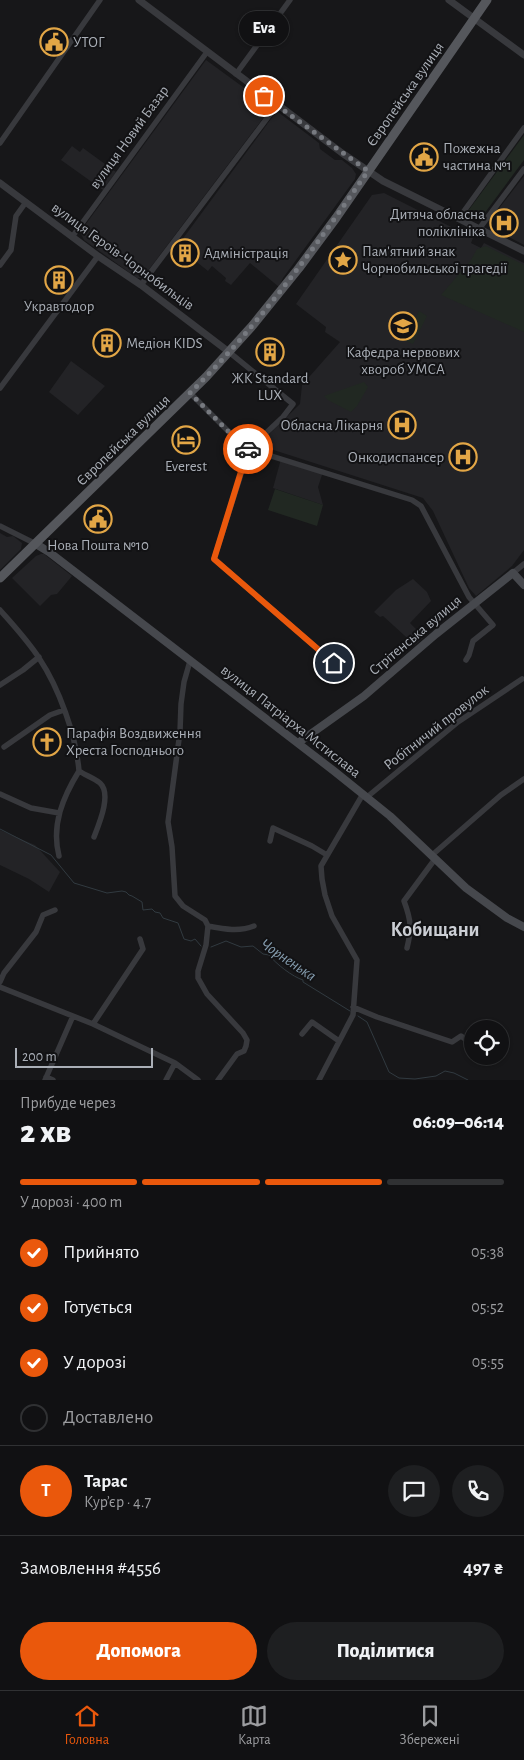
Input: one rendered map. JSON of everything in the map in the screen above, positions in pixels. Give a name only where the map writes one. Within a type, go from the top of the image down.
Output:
[{"type":"main road","name":"Європейська вулиця","points":[[0,578],[190,393],[253,325],[299,268],[487,0]]},
{"type":"main road","name":"вулиця Патріарха Мстислава","points":[[36,544],[298,743],[390,816],[466,888],[507,918],[524,927]]},
{"type":"main road","name":"Стрітенська вулиця","points":[[298,743],[364,696],[436,634],[513,573]]},
{"type":"main road","points":[[513,573],[524,585]]},
{"type":"street","points":[[0,143],[100,0]]},
{"type":"street","points":[[138,0],[277,105],[383,181],[524,251]]},
{"type":"street","points":[[236,74],[290,0]]},
{"type":"street","points":[[449,0],[524,55]]},
{"type":"street","name":"вулиця Новий Базар","points":[[72,237],[207,52]]},
{"type":"street","points":[[141,285],[277,105]]},
{"type":"street","points":[[458,218],[524,128]]},
{"type":"street","points":[[479,229],[524,169]]},
{"type":"street","name":"вулиця Героїв-Чорнобильців","points":[[0,183],[98,256],[141,285],[229,352]]},
{"type":"street","points":[[0,265],[11,250],[16,216],[26,202]]},
{"type":"street","points":[[0,388],[98,256]]},
{"type":"street","points":[[229,352],[293,404],[283,417],[249,449],[214,559],[334,663]]},
{"type":"street","points":[[190,393],[243,446],[249,449],[417,503],[421,506],[469,597],[493,626],[473,641],[470,655],[466,660]]},
{"type":"street","points":[[0,526],[36,544]]},
{"type":"street","name":"Стрітенська вулиця","points":[[513,573],[524,564]]},
{"type":"street","points":[[0,610],[22,635],[47,670],[64,710],[73,741],[79,771],[65,793],[59,813],[56,846],[59,856]]},
{"type":"street","points":[[0,685],[38,657]]},
{"type":"street","points":[[190,661],[184,682],[180,732],[168,822],[172,847],[175,896],[183,906],[205,920],[208,926],[206,945],[198,971],[198,978],[207,994],[243,1033],[247,1040],[244,1051],[237,1054],[218,1080]]},
{"type":"street","name":"Робітничий провулок","points":[[364,796],[458,722],[522,679]]},
{"type":"street","points":[[4,748],[50,715],[64,710]]},
{"type":"street","points":[[79,771],[101,784],[104,791],[103,812],[94,837]]},
{"type":"street","points":[[407,948],[410,932],[409,910],[404,901],[433,857],[501,795],[524,779]]},
{"type":"street","points":[[0,794],[31,808],[59,813]]},
{"type":"street","points":[[318,1080],[353,1015],[356,960],[332,916],[325,895],[322,866],[364,796]]},
{"type":"street","points":[[270,841],[272,828],[327,855]]},
{"type":"street","points":[[0,982],[4,973],[36,932],[43,915],[56,910]]},
{"type":"street","points":[[208,926],[230,930],[246,929],[254,926]]},
{"type":"street","points":[[93,1024],[143,949],[140,939]]},
{"type":"street","points":[[0,987],[93,1024],[175,1063],[198,1080]]},
{"type":"street","points":[[354,1007],[377,1017],[452,1042],[461,1036],[464,1038]]},
{"type":"street","points":[[53,1080],[45,1079],[73,1016]]},
{"type":"street","points":[[302,1034],[312,1022],[339,1040]]},
{"type":"street","points":[[166,1080],[175,1063]]},
{"type":"shaded area","points":[[206,60],[269,106],[270,109],[144,276],[137,278],[84,240],[80,232]]},
{"type":"shaded area","points":[[276,112],[319,143],[320,149],[335,160],[342,160],[352,168],[356,174],[355,179],[283,278],[279,287],[250,263],[231,285],[212,266],[208,271],[193,259],[189,263],[173,252]]},
{"type":"shaded area","points":[[524,135],[524,160],[481,218],[468,211]]},
{"type":"shaded area","points":[[72,146],[80,152],[83,148],[116,172],[103,190],[61,160]]},
{"type":"shaded area","points":[[524,176],[524,245],[498,230],[496,219],[497,211]]},
{"type":"shaded area","name":"Обласна Лікарня","points":[[384,193],[473,238],[471,243],[481,248],[484,243],[524,263],[524,550],[512,566],[476,596],[469,588],[433,511],[423,498],[258,445],[300,404],[302,385],[340,342],[325,332],[326,327],[296,304],[372,195]]},
{"type":"shaded area","points":[[486,246],[524,265],[524,332],[441,295],[471,260],[477,249]]},
{"type":"shaded area","points":[[419,311],[427,316],[413,344],[404,340]]},
{"type":"shaded area","points":[[71,361],[105,386],[78,415],[49,392]]},
{"type":"shaded area","points":[[364,382],[368,387],[357,406],[351,412],[324,396]]},
{"type":"shaded area","points":[[281,459],[323,472],[318,487],[323,505],[273,488]]},
{"type":"shaded area","points":[[275,489],[323,505],[317,526],[268,510]]},
{"type":"shaded area","points":[[0,533],[7,537],[13,536],[22,543],[21,549],[0,570]]},
{"type":"shaded area","points":[[44,554],[72,576],[57,594],[51,595],[40,606],[12,578],[36,556]]},
{"type":"shaded area","points":[[413,579],[427,592],[431,601],[410,623],[424,637],[415,645],[383,616],[380,617],[374,612],[396,590]]},
{"type":"shaded area","points":[[0,830],[35,845],[60,872],[49,892],[29,879],[0,865]]},
{"type":"waterway","name":"Чорненька","points":[[0,829],[51,855],[74,883],[107,893],[126,892],[142,902],[143,910],[152,909],[160,913],[163,918],[178,923],[184,939],[191,941],[195,939],[201,946]]},
{"type":"waterway","name":"Чорненька","points":[[211,947],[226,941],[241,947],[253,946],[263,954],[269,955],[290,973],[303,980],[303,982],[350,1011]]},
{"type":"waterway","name":"Чорненька","points":[[358,1016],[367,1022],[389,1072],[399,1078],[415,1079],[436,1076],[445,1071],[468,1080]]},
{"type":"way so far","points":[[248,449],[190,393],[253,325],[284,288],[368,171],[264,96]]},
{"type":"place","name":"УТОГ","points":[[54,42]]},
{"type":"place","name":"Eva","points":[[264,96]]},
{"type":"place","name":"Пожежна частина №1","points":[[424,157]]},
{"type":"place","name":"Дитяча обласна поліклініка","points":[[504,223]]},
{"type":"place","name":"Адміністрація","points":[[185,253]]},
{"type":"place","name":"Пам'ятний знак Чорнобильської трагедії","points":[[343,260]]},
{"type":"place","name":"Укравтодор","points":[[59,280]]},
{"type":"place","name":"Кафедра нервових хвороб УМСА","points":[[403,326]]},
{"type":"place","name":"Медіон KIDS","points":[[107,343]]},
{"type":"place","name":"ЖК Standard LUX","points":[[270,352]]},
{"type":"place","name":"Обласна Лікарня","points":[[402,425]]},
{"type":"place","name":"Everest","points":[[186,440]]},
{"type":"place","name":"Онкодиспансер","points":[[463,457]]},
{"type":"place","name":"Нова Пошта №10","points":[[98,519]]},
{"type":"place","name":"Парафія Воздвиження Хреста Господнього","points":[[47,742]]},
{"type":"district","name":"Кобищани","points":[[435,929]]},
{"type":"route","points":[[248,449],[214,559],[334,663]]}]
